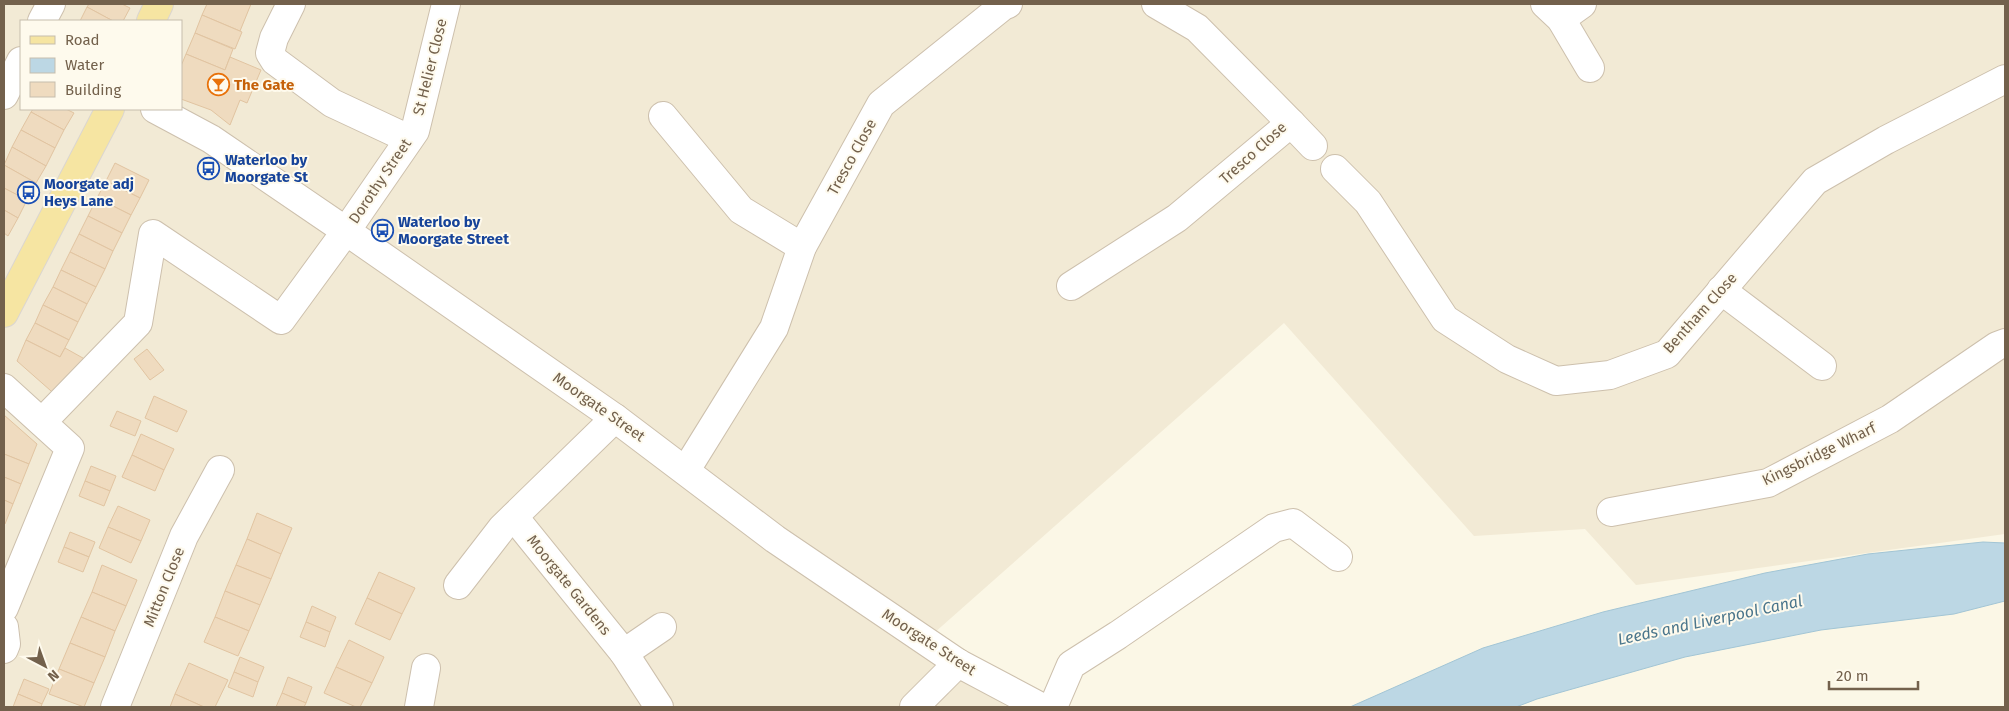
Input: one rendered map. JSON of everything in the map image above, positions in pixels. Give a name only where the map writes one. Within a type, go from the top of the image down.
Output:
[{"type":"main road","points":[[151,20],[159,4]]},
{"type":"main road","points":[[4,313],[109,110]]},
{"type":"street","points":[[43,20],[51,4]]},
{"type":"street","points":[[291,4],[274,38],[270,53],[275,61],[332,102],[412,135]]},
{"type":"street","name":"St Helier Close","points":[[412,135],[446,4]]},
{"type":"street","name":"Tresco Close","points":[[686,470],[774,328],[802,247],[881,104],[1003,6],[1008,4]]},
{"type":"street","name":"Tresco Close","points":[[1071,286],[1178,218],[1291,123],[1197,28],[1156,4]]},
{"type":"street","points":[[1563,9],[1590,68]]},
{"type":"street","points":[[4,95],[20,63]]},
{"type":"street","name":"Bentham Close","points":[[1335,169],[1368,202],[1445,319],[1506,359],[1556,380],[1610,375],[1667,354],[1815,181],[1886,140],[2005,80]]},
{"type":"street","name":"Moorgate Street","points":[[157,110],[212,139],[346,231],[615,418],[775,539],[958,663],[1041,707]]},
{"type":"street","points":[[663,116],[741,210],[802,247]]},
{"type":"street","points":[[1291,123],[1313,146]]},
{"type":"street","name":"Dorothy Street","points":[[42,422],[138,323],[153,234],[281,320],[346,231],[412,135]]},
{"type":"street","points":[[1720,290],[1822,366]]},
{"type":"street","name":"Kingsbridge Wharf","points":[[1611,512],[1768,483],[1890,419],[1996,346],[2005,343]]},
{"type":"street","points":[[4,388],[70,448],[4,608]]},
{"type":"street","points":[[458,585],[502,528],[615,418]]},
{"type":"street","name":"Mitton Close","points":[[115,707],[184,536],[220,470]]},
{"type":"street","name":"Moorgate Gardens","points":[[514,517],[624,653],[659,707]]},
{"type":"street","points":[[1053,707],[1071,665],[1274,528],[1293,523],[1338,557]]},
{"type":"street","points":[[4,626],[6,644],[4,649]]},
{"type":"street","points":[[624,653],[662,627]]},
{"type":"street","points":[[914,707],[958,663]]},
{"type":"street","points":[[419,707],[426,668]]},
{"type":"shaded area","points":[[4,4],[2005,4],[2005,534],[1636,585],[1585,529],[1474,536],[1284,323],[916,649],[1008,707],[4,707]]},
{"type":"water","name":"Leeds and Liverpool Canal","points":[[1983,542],[2005,543],[2005,601],[1954,614],[1821,630],[1685,657],[1537,699],[1516,707],[1350,707],[1483,648],[1603,612],[1765,573],[1868,554]]},
{"type":"building","points":[[89,4],[122,4],[130,8],[124,20],[111,20],[87,7]]},
{"type":"building","points":[[207,4],[251,4],[240,31],[202,15]]},
{"type":"building","points":[[87,7],[111,20],[80,20]]},
{"type":"building","points":[[202,15],[242,32],[235,49],[195,33]]},
{"type":"building","points":[[195,33],[233,49],[225,70],[186,54]]},
{"type":"building","name":"The Gate","points":[[186,54],[225,70],[230,57],[261,70],[247,103],[240,100],[230,125],[211,110],[182,99],[182,64]]},
{"type":"building","points":[[32,110],[68,110],[74,113],[64,130],[31,112]]},
{"type":"building","points":[[31,112],[64,130],[55,148],[21,130]]},
{"type":"building","points":[[21,130],[55,148],[46,166],[12,147]]},
{"type":"building","points":[[12,147],[46,166],[36,183],[4,165]]},
{"type":"building","points":[[115,163],[149,180],[140,198],[106,181]]},
{"type":"building","points":[[4,165],[36,183],[27,200],[4,188]]},
{"type":"building","points":[[106,181],[140,198],[131,215],[97,198]]},
{"type":"building","points":[[4,188],[27,200],[18,218],[4,210]]},
{"type":"building","points":[[97,198],[131,215],[122,233],[88,216]]},
{"type":"building","points":[[4,210],[18,218],[8,236],[4,233]]},
{"type":"building","points":[[88,216],[122,233],[113,251],[79,234]]},
{"type":"building","points":[[79,234],[113,251],[105,269],[70,252]]},
{"type":"building","points":[[70,252],[105,269],[96,287],[61,270]]},
{"type":"building","points":[[61,270],[96,287],[87,304],[53,287]]},
{"type":"building","points":[[53,287],[87,304],[78,322],[43,305]]},
{"type":"building","points":[[43,305],[78,322],[69,340],[35,323]]},
{"type":"building","points":[[35,323],[69,340],[60,357],[26,340]]},
{"type":"building","points":[[26,340],[60,357],[65,348],[90,362],[59,398],[17,361]]},
{"type":"building","points":[[147,349],[164,370],[150,380],[134,359]]},
{"type":"building","points":[[154,396],[187,411],[177,432],[145,418]]},
{"type":"building","points":[[117,411],[141,421],[135,436],[110,426]]},
{"type":"building","points":[[4,415],[37,444],[29,464],[4,454]]},
{"type":"building","points":[[141,434],[174,449],[164,470],[132,455]]},
{"type":"building","points":[[4,454],[29,464],[21,484],[4,477]]},
{"type":"building","points":[[132,455],[164,470],[155,491],[122,477]]},
{"type":"building","points":[[91,466],[116,476],[110,491],[85,481]]},
{"type":"building","points":[[4,477],[21,484],[13,504],[4,500]]},
{"type":"building","points":[[85,481],[110,491],[104,506],[79,496]]},
{"type":"building","points":[[4,500],[13,504],[5,524],[4,523]]},
{"type":"building","points":[[118,506],[150,520],[141,541],[108,527]]},
{"type":"building","points":[[257,513],[292,528],[281,554],[247,539]]},
{"type":"building","points":[[108,527],[141,541],[131,563],[99,548]]},
{"type":"building","points":[[70,532],[95,542],[89,557],[64,547]]},
{"type":"building","points":[[247,539],[281,554],[271,579],[236,565]]},
{"type":"building","points":[[64,547],[89,557],[83,572],[58,562]]},
{"type":"building","points":[[102,565],[137,580],[126,606],[92,592]]},
{"type":"building","points":[[236,565],[271,579],[260,605],[225,591]]},
{"type":"building","points":[[379,572],[415,588],[402,614],[367,598]]},
{"type":"building","points":[[225,591],[260,605],[249,631],[215,617]]},
{"type":"building","points":[[92,592],[126,606],[115,631],[81,617]]},
{"type":"building","points":[[367,598],[402,614],[390,640],[355,624]]},
{"type":"building","points":[[312,606],[336,617],[330,632],[306,622]]},
{"type":"building","points":[[81,617],[115,631],[105,657],[70,643]]},
{"type":"building","points":[[215,617],[249,631],[238,656],[204,642]]},
{"type":"building","points":[[306,622],[330,632],[325,647],[300,637]]},
{"type":"building","points":[[349,640],[384,657],[372,683],[336,667]]},
{"type":"building","points":[[70,643],[105,657],[94,683],[59,669]]},
{"type":"building","points":[[240,657],[264,667],[258,682],[234,672]]},
{"type":"building","points":[[189,663],[228,680],[215,707],[204,707],[175,694]]},
{"type":"building","points":[[336,667],[372,683],[360,707],[324,693]]},
{"type":"building","points":[[59,669],[94,683],[84,707],[49,694]]},
{"type":"building","points":[[234,672],[258,682],[253,697],[228,687]]},
{"type":"building","points":[[288,677],[312,687],[306,703],[282,693]]},
{"type":"building","points":[[24,679],[49,689],[42,704],[18,694]]},
{"type":"building","points":[[282,693],[306,703],[304,707],[276,707]]},
{"type":"building","points":[[18,694],[42,704],[41,707],[13,707]]},
{"type":"building","points":[[175,694],[204,707],[170,707]]},
{"type":"place","name":"The Gate","points":[[218,85]]},
{"type":"place","name":"Waterloo by Moorgate St","points":[[209,169]]},
{"type":"place","name":"Moorgate adj Heys Lane","points":[[28,193]]},
{"type":"place","name":"Waterloo by Moorgate Street","points":[[382,231]]}]
